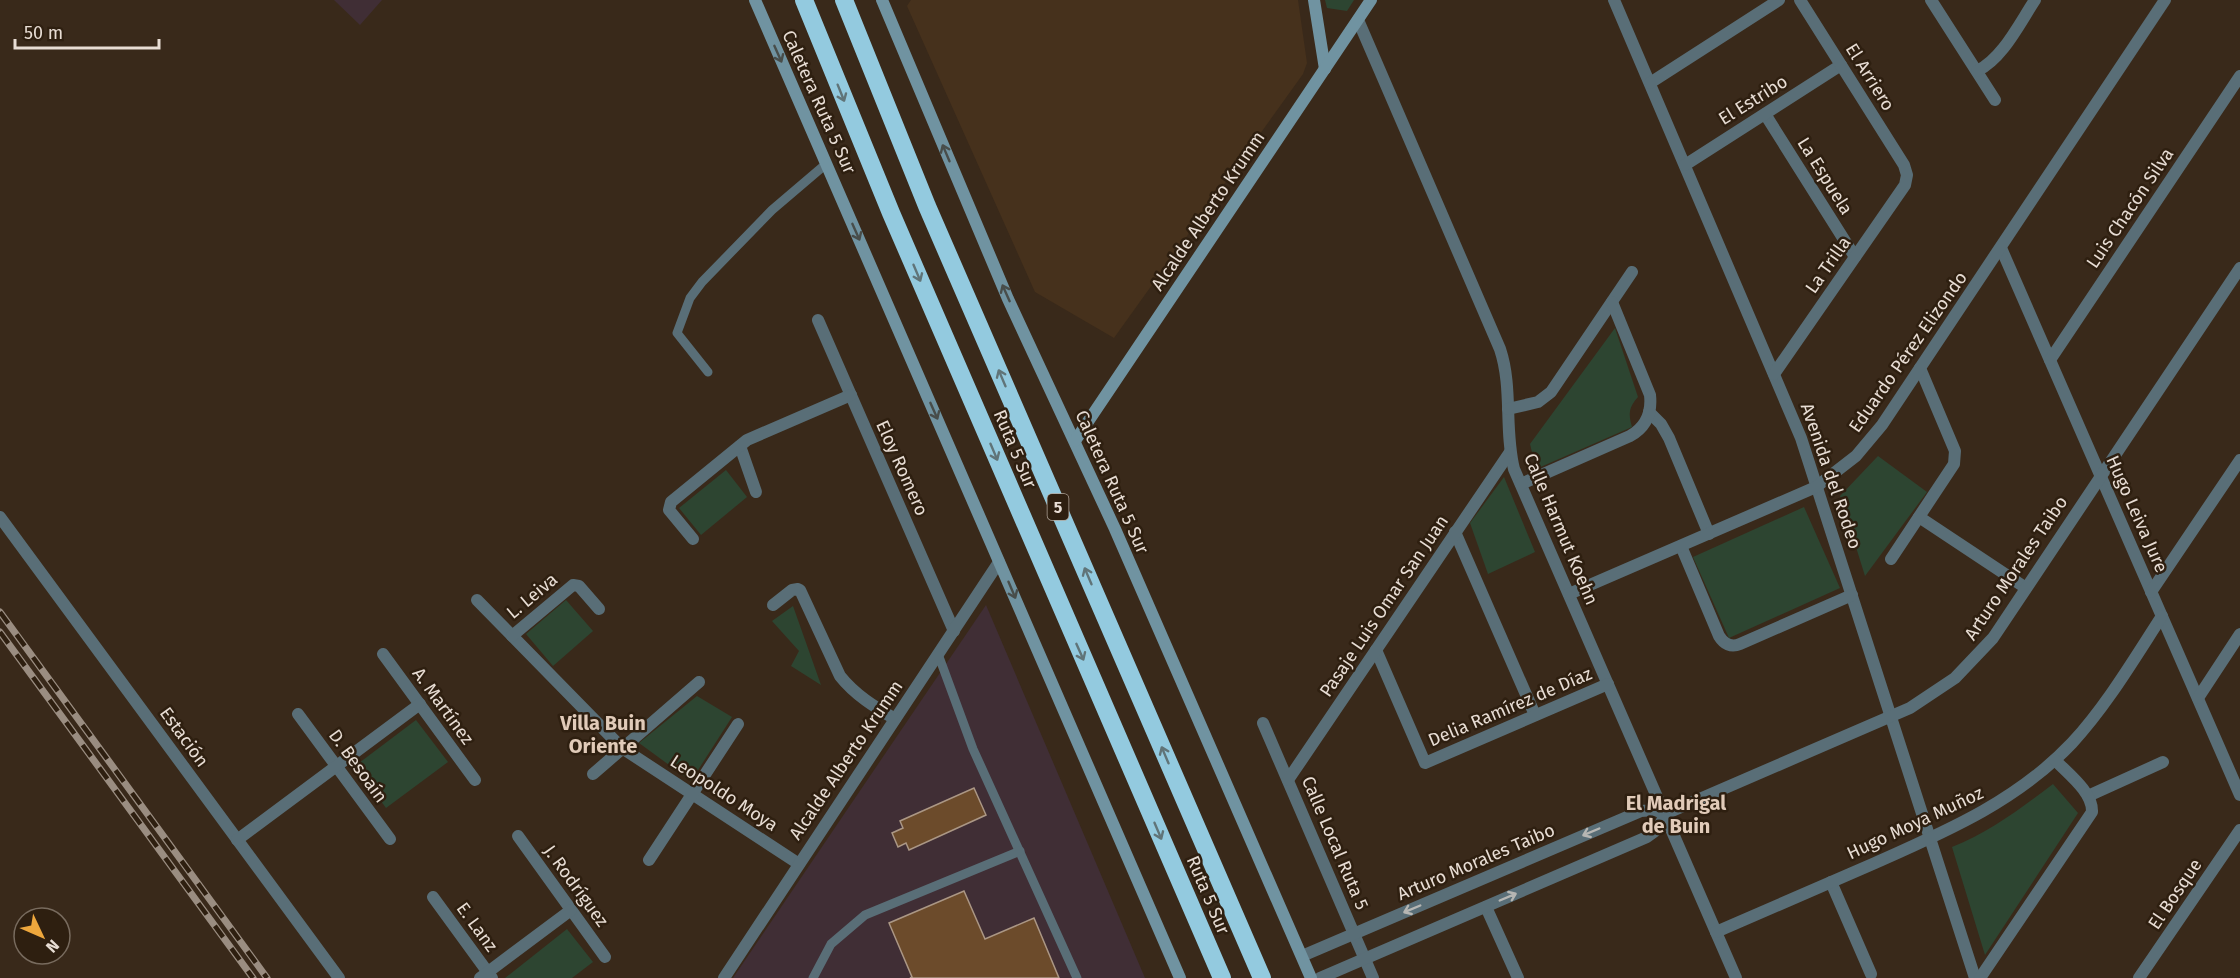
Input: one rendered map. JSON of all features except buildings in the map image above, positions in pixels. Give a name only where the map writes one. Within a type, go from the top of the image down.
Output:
[{"type":"highway","name":"Ruta 5 Sur","points":[[804,0],[909,255],[1221,978]]},
{"type":"highway","name":"Ruta 5 Sur","points":[[847,6],[932,217],[1262,978]]},
{"type":"main road","name":"Caletera Ruta 5 Sur","points":[[755,0],[1180,978]]},
{"type":"main road","name":"Caletera Ruta 5 Sur","points":[[882,0],[1008,299],[1075,441],[1311,978]]},
{"type":"main road","points":[[1314,0],[1325,69]]},
{"type":"main road","name":"Alcalde Alberto Krumm","points":[[1075,441],[1371,0]]},
{"type":"street","name":"Avenida del Rodeo","points":[[1614,0],[1801,438],[1975,978]]},
{"type":"street","points":[[1650,83],[1779,0]]},
{"type":"street","name":"El Arriero","points":[[1800,0],[1904,165],[1907,175]]},
{"type":"street","points":[[1931,0],[1995,100]]},
{"type":"street","points":[[1977,71],[1987,66],[1996,57],[2035,0]]},
{"type":"street","name":"Eduardo Pérez Elizondo","points":[[1569,594],[1816,488],[1837,473],[1870,441],[2165,0]]},
{"type":"street","name":"Calle Harmut Koehn","points":[[1358,20],[1500,349],[1506,373],[1510,452],[1521,484],[1736,978]]},
{"type":"street","name":"El Estribo","points":[[1685,165],[1841,65]]},
{"type":"street","name":"Luis Chacón Silva","points":[[2050,360],[2240,76]]},
{"type":"street","name":"La Espuela","points":[[1765,114],[1855,257]]},
{"type":"street","name":"La Trilla","points":[[1774,374],[1905,185],[1907,175]]},
{"type":"street","name":"Hugo Leiva Jure","points":[[2001,248],[2240,795]]},
{"type":"street","name":"Arturo Morales Taibo","points":[[1320,978],[1647,837],[1659,829],[1665,814],[1891,717],[1935,693],[1968,665],[1993,638],[2240,268]]},
{"type":"street","points":[[1508,409],[1539,402],[1551,392],[1632,272]]},
{"type":"street","points":[[1521,484],[1630,436],[1643,426],[1651,401],[1648,388],[1612,302]]},
{"type":"street","name":"Eloy Romero","points":[[818,320],[954,631]]},
{"type":"street","points":[[1891,559],[1954,464],[1956,457],[1920,368]]},
{"type":"street","points":[[693,540],[669,510],[669,504],[740,446],[756,436],[851,395]]},
{"type":"street","points":[[1649,412],[1661,424],[1669,438],[1709,534]]},
{"type":"street","points":[[740,446],[756,492]]},
{"type":"street","name":"Pasaje Luis Omar San Juan","points":[[1288,780],[1510,452]]},
{"type":"street","points":[[2151,592],[2240,460]]},
{"type":"street","points":[[1919,517],[2026,588]]},
{"type":"street","name":"Estación","points":[[0,518],[339,978]]},
{"type":"street","points":[[1455,532],[1535,715]]},
{"type":"street","points":[[1680,546],[1719,636],[1722,641],[1731,646],[1852,596]]},
{"type":"street","name":"Alcalde Alberto Krumm","points":[[723,978],[999,561]]},
{"type":"street","name":"L. Leiva","points":[[512,636],[573,585],[579,585],[599,609]]},
{"type":"street","points":[[773,605],[792,590],[798,589],[840,676],[861,698],[895,719]]},
{"type":"street","name":"Leopoldo Moya","points":[[477,600],[622,748],[799,864]]},
{"type":"street","name":"Hugo Moya Muñoz","points":[[1716,932],[1958,826],[1997,804],[2030,781],[2073,742],[2094,716],[2162,616]]},
{"type":"street","points":[[2198,698],[2240,634]]},
{"type":"street","name":"Delia Ramírez de Díaz","points":[[1376,650],[1425,763],[1608,684]]},
{"type":"street","name":"A. Martínez","points":[[383,654],[475,780]]},
{"type":"street","points":[[593,774],[699,682]]},
{"type":"street","points":[[237,840],[420,704]]},
{"type":"street","name":"D. Besoaín","points":[[298,714],[390,839]]},
{"type":"street","name":"Calle Local Ruta 5","points":[[1263,723],[1373,978]]},
{"type":"street","points":[[649,860],[738,724]]},
{"type":"street","points":[[1980,978],[2090,817],[2092,806],[2088,796],[2055,760]]},
{"type":"street","points":[[2088,796],[2163,762]]},
{"type":"street","name":"Arturo Morales Taibo","points":[[1302,956],[1641,811],[1655,810],[1665,814]]},
{"type":"street","name":"El Bosque","points":[[2139,978],[2240,830]]},
{"type":"street","name":"J. Rodríguez","points":[[518,836],[605,957]]},
{"type":"street","points":[[1831,882],[1871,974]]},
{"type":"street","name":"E. Lanz","points":[[433,897],[487,976]]},
{"type":"street","points":[[1486,907],[1518,978]]},
{"type":"street","points":[[487,976],[571,910]]},
{"type":"lane","points":[[708,372],[677,333],[690,298],[720,263],[772,210],[826,164]]},
{"type":"lane","points":[[938,654],[973,749],[1077,978]]},
{"type":"lane","points":[[813,978],[831,944],[865,915],[1020,851]]},
{"type":"shaded area","points":[[334,0],[382,0],[360,25]]},
{"type":"shaded area","points":[[911,0],[1298,0],[1307,63],[1303,74],[1114,338],[1035,292],[907,6]]},
{"type":"shaded area","points":[[986,605],[1145,978],[733,978]]},
{"type":"green space","points":[[1325,0],[1354,0],[1347,11],[1327,8]]},
{"type":"green space","points":[[1615,328],[1638,397],[1630,410],[1632,427],[1536,469],[1530,444]]},
{"type":"green space","points":[[1878,456],[1927,492],[1865,576],[1840,496]]},
{"type":"green space","points":[[726,470],[747,497],[701,535],[679,508]]},
{"type":"green space","points":[[1504,477],[1535,552],[1488,574],[1470,523]]},
{"type":"green space","points":[[1804,507],[1840,588],[1729,638],[1693,557]]},
{"type":"green space","points":[[566,600],[593,631],[553,666],[526,634]]},
{"type":"green space","points":[[793,606],[821,685],[791,666],[799,651],[772,621]]},
{"type":"green space","points":[[697,696],[732,717],[691,781],[639,743]]},
{"type":"green space","points":[[416,720],[448,762],[386,808],[355,766]]},
{"type":"green space","points":[[2053,784],[2078,813],[1985,955],[1952,847],[1992,827]]},
{"type":"green space","points":[[567,929],[593,962],[572,978],[505,978]]},
{"type":"railway","points":[[0,612],[267,978]]},
{"type":"railway","points":[[0,632],[253,978]]},
{"type":"district","name":"Villa Buin Oriente","points":[[603,734]]},
{"type":"district","name":"El Madrigal de Buin","points":[[1676,814]]}]
